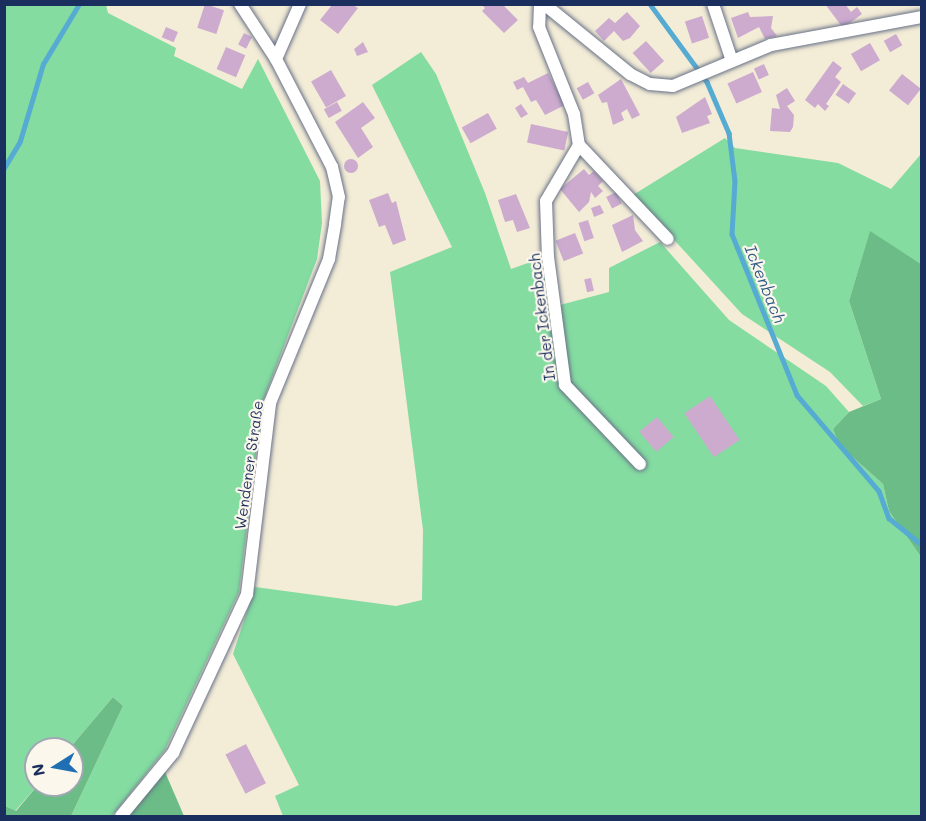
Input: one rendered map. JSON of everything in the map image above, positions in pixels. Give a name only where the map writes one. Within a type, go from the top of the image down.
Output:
[{"type":"street","name":"Wendener Straße","points":[[121,816],[174,753],[247,594],[270,403],[328,259],[339,197],[332,167],[276,59],[240,4]]},
{"type":"street","points":[[276,59],[300,4]]},
{"type":"street","points":[[542,4],[610,60],[650,84],[673,86],[771,45],[921,17]]},
{"type":"street","points":[[542,4],[539,27],[574,114],[579,145],[668,239]]},
{"type":"street","points":[[713,4],[732,62]]},
{"type":"street","name":"In der Ickenbach","points":[[579,145],[546,201],[548,257],[565,385],[640,464]]},
{"type":"green space","points":[[5,5],[106,5],[108,13],[176,48],[174,56],[242,89],[258,59],[320,181],[322,223],[317,259],[262,404],[239,592],[165,750],[112,816],[71,816],[80,797],[84,797],[84,788],[123,706],[113,697],[79,737],[24,737],[24,797],[27,797],[15,811],[5,806]]},
{"type":"green space","points":[[421,52],[436,74],[485,193],[511,269],[542,258],[560,305],[609,292],[609,268],[660,242],[729,320],[826,386],[849,412],[833,429],[839,445],[883,484],[889,511],[921,557],[921,816],[283,816],[275,796],[299,785],[233,654],[255,587],[396,606],[422,600],[423,530],[390,272],[452,247],[372,85]]},
{"type":"green space","points":[[725,138],[735,148],[838,163],[891,189],[921,154],[921,264],[870,232],[849,301],[881,399],[863,406],[830,372],[742,314],[633,195]]},
{"type":"green space","points":[[870,231],[921,264],[921,557],[889,511],[883,484],[839,445],[833,429],[849,412],[881,399],[849,301]]},
{"type":"green space","points":[[113,697],[123,706],[84,788],[84,737],[79,737]]},
{"type":"green space","points":[[165,772],[184,816],[129,816]]},
{"type":"green space","points":[[28,797],[80,797],[71,816],[5,816],[5,806],[16,811]]},
{"type":"building","points":[[205,4],[224,10],[216,34],[197,28]]},
{"type":"building","points":[[481,4],[502,4],[518,20],[504,33],[482,11],[485,8]]},
{"type":"building","points":[[825,4],[845,4],[851,12],[857,7],[862,14],[843,28]]},
{"type":"building","points":[[332,5],[353,5],[358,8],[338,34],[320,20]]},
{"type":"building","points":[[627,12],[640,26],[630,38],[623,41],[614,31],[604,41],[595,31],[609,18],[615,23]]},
{"type":"building","points":[[748,12],[750,17],[773,16],[771,28],[777,36],[765,39],[759,27],[738,38],[731,18]]},
{"type":"building","points":[[702,16],[709,38],[692,43],[685,22]]},
{"type":"building","points":[[166,27],[178,32],[174,42],[162,37]]},
{"type":"building","points":[[244,33],[252,37],[246,49],[238,45]]},
{"type":"building","points":[[896,34],[902,45],[890,52],[884,41]]},
{"type":"building","points":[[646,41],[664,61],[651,73],[633,53]]},
{"type":"building","points":[[363,42],[368,52],[357,56],[354,49]]},
{"type":"building","points":[[870,43],[880,60],[861,71],[851,54]]},
{"type":"building","points":[[226,47],[245,55],[236,77],[217,69]]},
{"type":"building","points":[[833,61],[842,68],[835,77],[841,82],[826,104],[829,106],[825,111],[818,104],[815,108],[805,100]]},
{"type":"building","points":[[764,64],[769,75],[759,79],[754,68]]},
{"type":"building","points":[[331,70],[346,96],[326,107],[311,82]]},
{"type":"building","points":[[753,72],[762,92],[736,103],[727,83]]},
{"type":"building","points":[[548,73],[565,105],[545,115],[536,100],[531,102],[523,87],[517,90],[513,82],[524,77],[528,83]]},
{"type":"building","points":[[902,74],[921,89],[908,105],[889,91]]},
{"type":"building","points":[[621,79],[640,115],[632,119],[627,109],[621,113],[624,120],[613,125],[607,102],[602,103],[598,95]]},
{"type":"building","points":[[588,82],[594,93],[583,100],[577,88]]},
{"type":"building","points":[[843,84],[856,93],[849,104],[836,95]]},
{"type":"building","points":[[787,88],[795,101],[787,106],[794,115],[793,127],[790,132],[770,131],[772,108],[780,109],[776,95]]},
{"type":"building","points":[[705,97],[712,114],[707,116],[710,123],[682,133],[676,117]]},
{"type":"building","points":[[337,102],[342,111],[329,118],[324,109]]},
{"type":"building","points":[[363,102],[375,118],[361,128],[373,147],[358,158],[335,122]]},
{"type":"building","points":[[521,104],[528,114],[521,118],[515,108]]},
{"type":"building","points":[[488,113],[497,129],[470,143],[462,128]]},
{"type":"building","points":[[531,124],[568,132],[564,150],[527,143]]},
{"type":"building","points":[[351,159],[356,161],[358,166],[356,171],[351,173],[346,171],[344,166],[346,161]]},
{"type":"building","points":[[584,169],[589,175],[594,171],[603,181],[598,186],[603,191],[595,198],[591,192],[589,202],[579,212],[560,189]]},
{"type":"building","points":[[616,192],[622,204],[612,209],[606,197]]},
{"type":"building","points":[[388,193],[392,203],[396,201],[406,240],[393,245],[385,225],[379,227],[369,200]]},
{"type":"building","points":[[516,194],[530,228],[517,232],[513,220],[505,222],[498,200]]},
{"type":"building","points":[[600,205],[604,213],[594,217],[591,208]]},
{"type":"building","points":[[633,215],[635,230],[643,241],[622,252],[612,225]]},
{"type":"building","points":[[588,220],[594,238],[584,241],[578,223]]},
{"type":"building","points":[[575,233],[583,253],[564,261],[556,241]]},
{"type":"building","points":[[591,278],[594,291],[587,292],[584,280]]},
{"type":"building","points":[[710,396],[740,440],[714,457],[684,413]]},
{"type":"building","points":[[657,417],[674,437],[656,452],[639,432]]},
{"type":"building","points":[[246,744],[266,783],[245,794],[226,754]]},
{"type":"waterway","points":[[4,168],[20,141],[43,64],[79,4]]},
{"type":"waterway","name":"Ickenbach","points":[[650,4],[707,82],[729,133],[735,181],[732,234],[797,395],[879,491],[889,518],[922,545]]}]
